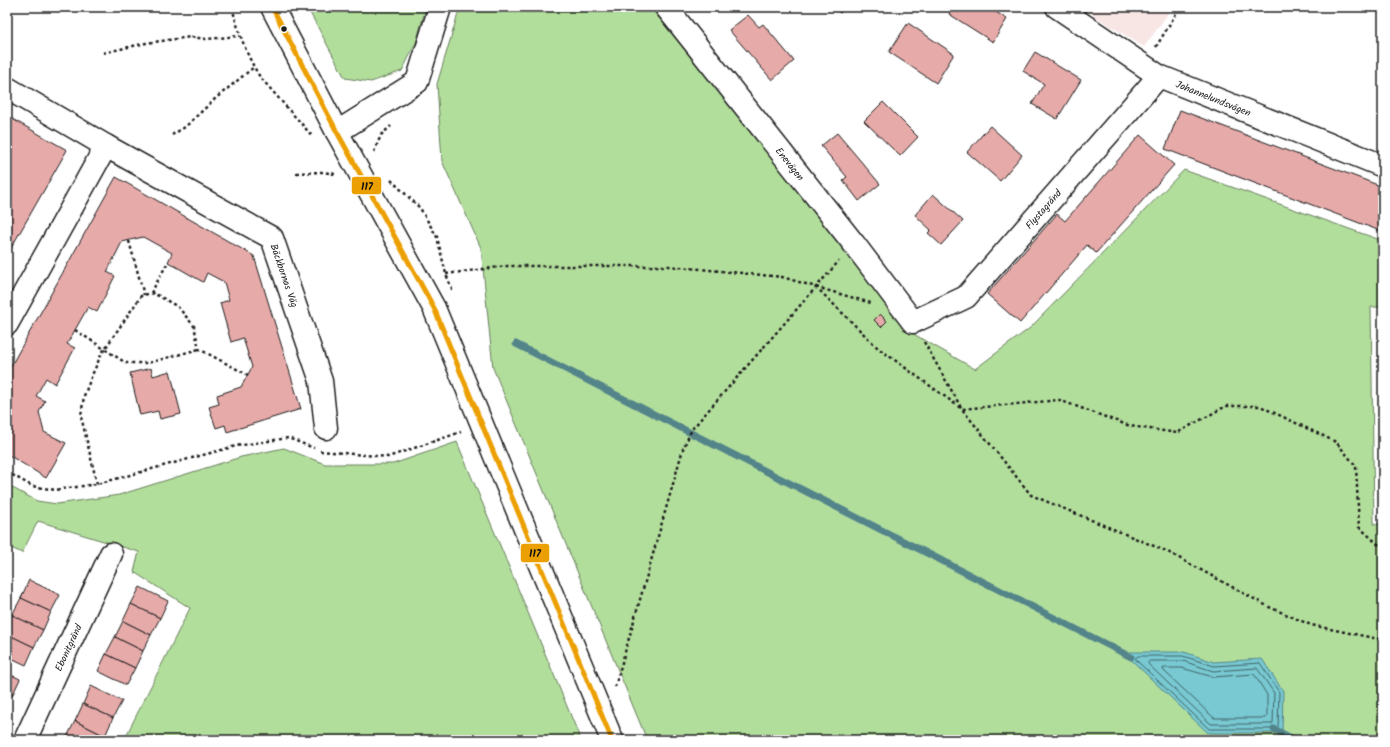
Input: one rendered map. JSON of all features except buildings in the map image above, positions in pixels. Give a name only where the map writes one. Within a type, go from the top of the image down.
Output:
[{"type":"street","points":[[272,7],[337,132],[434,308],[612,740]]},
{"type":"street","points":[[337,132],[417,82],[440,7]]},
{"type":"street","name":"Enevägen","points":[[666,7],[854,244],[913,322]]},
{"type":"street","name":"Johannelundsvägen","points":[[1057,7],[1151,71],[1383,166]]},
{"type":"street","name":"Flystagränd","points":[[913,322],[966,297],[1151,71]]},
{"type":"street","name":"Bäckbornas Väg","points":[[7,88],[106,146],[272,238],[321,381],[326,428]]},
{"type":"street","points":[[7,324],[106,146]]},
{"type":"street","name":"Ebonitgränd","points":[[25,740],[111,554]]},
{"type":"path","points":[[232,7],[240,36],[260,77],[317,142]]},
{"type":"path","points":[[1151,71],[1180,7]]},
{"type":"path","points":[[103,53],[146,43],[191,37],[206,39],[240,36]]},
{"type":"path","points":[[172,135],[185,127],[203,109],[254,67]]},
{"type":"path","points":[[296,173],[323,172],[339,175],[336,170]]},
{"type":"path","points":[[129,241],[144,295]]},
{"type":"path","points":[[614,690],[683,449],[692,429],[854,244]]},
{"type":"path","points":[[151,293],[168,262]]},
{"type":"path","points":[[446,274],[508,266],[669,266],[782,277],[869,303],[897,302]]},
{"type":"path","points":[[816,287],[878,348],[962,409],[1059,400],[1130,426],[1177,433],[1226,406],[1260,406],[1336,442],[1356,466],[1359,526],[1380,546],[1383,546]]},
{"type":"path","points":[[97,484],[82,416],[84,396],[92,375],[105,350],[141,296],[151,293],[178,307],[194,326],[199,349]]},
{"type":"path","points":[[913,322],[962,409],[1031,495],[1166,551],[1269,607],[1311,625],[1383,640]]},
{"type":"path","points":[[75,330],[126,363],[148,363],[199,349],[248,375]]},
{"type":"path","points":[[7,472],[32,486],[55,490],[97,484],[236,446],[288,438],[324,452],[388,457],[464,432]]},
{"type":"shaded area","points":[[1080,7],[1173,7],[1144,47]]},
{"type":"green space","points":[[307,7],[426,7],[416,43],[402,71],[371,82],[345,78]]},
{"type":"green space","points":[[460,7],[650,7],[838,237],[910,332],[975,369],[1030,328],[1184,170],[1383,241],[1383,307],[1371,307],[1374,524],[1383,524],[1383,740],[647,740],[493,368],[481,248],[442,161],[437,84]]},
{"type":"green space","points":[[457,442],[581,740],[124,740],[190,608],[134,572],[139,552],[38,521],[22,553],[7,546],[7,485],[37,501],[57,504],[119,495],[241,457],[284,448],[325,464],[393,464]]},
{"type":"water","points":[[1123,652],[1184,652],[1214,662],[1262,659],[1283,691],[1282,733],[1208,733]]},
{"type":"waterway","points":[[516,344],[1131,657]]},
{"type":"waterway","points":[[1274,729],[1295,740]]},
{"type":"transit line","name":"117","points":[[272,7],[337,132],[434,308],[612,740]]}]
